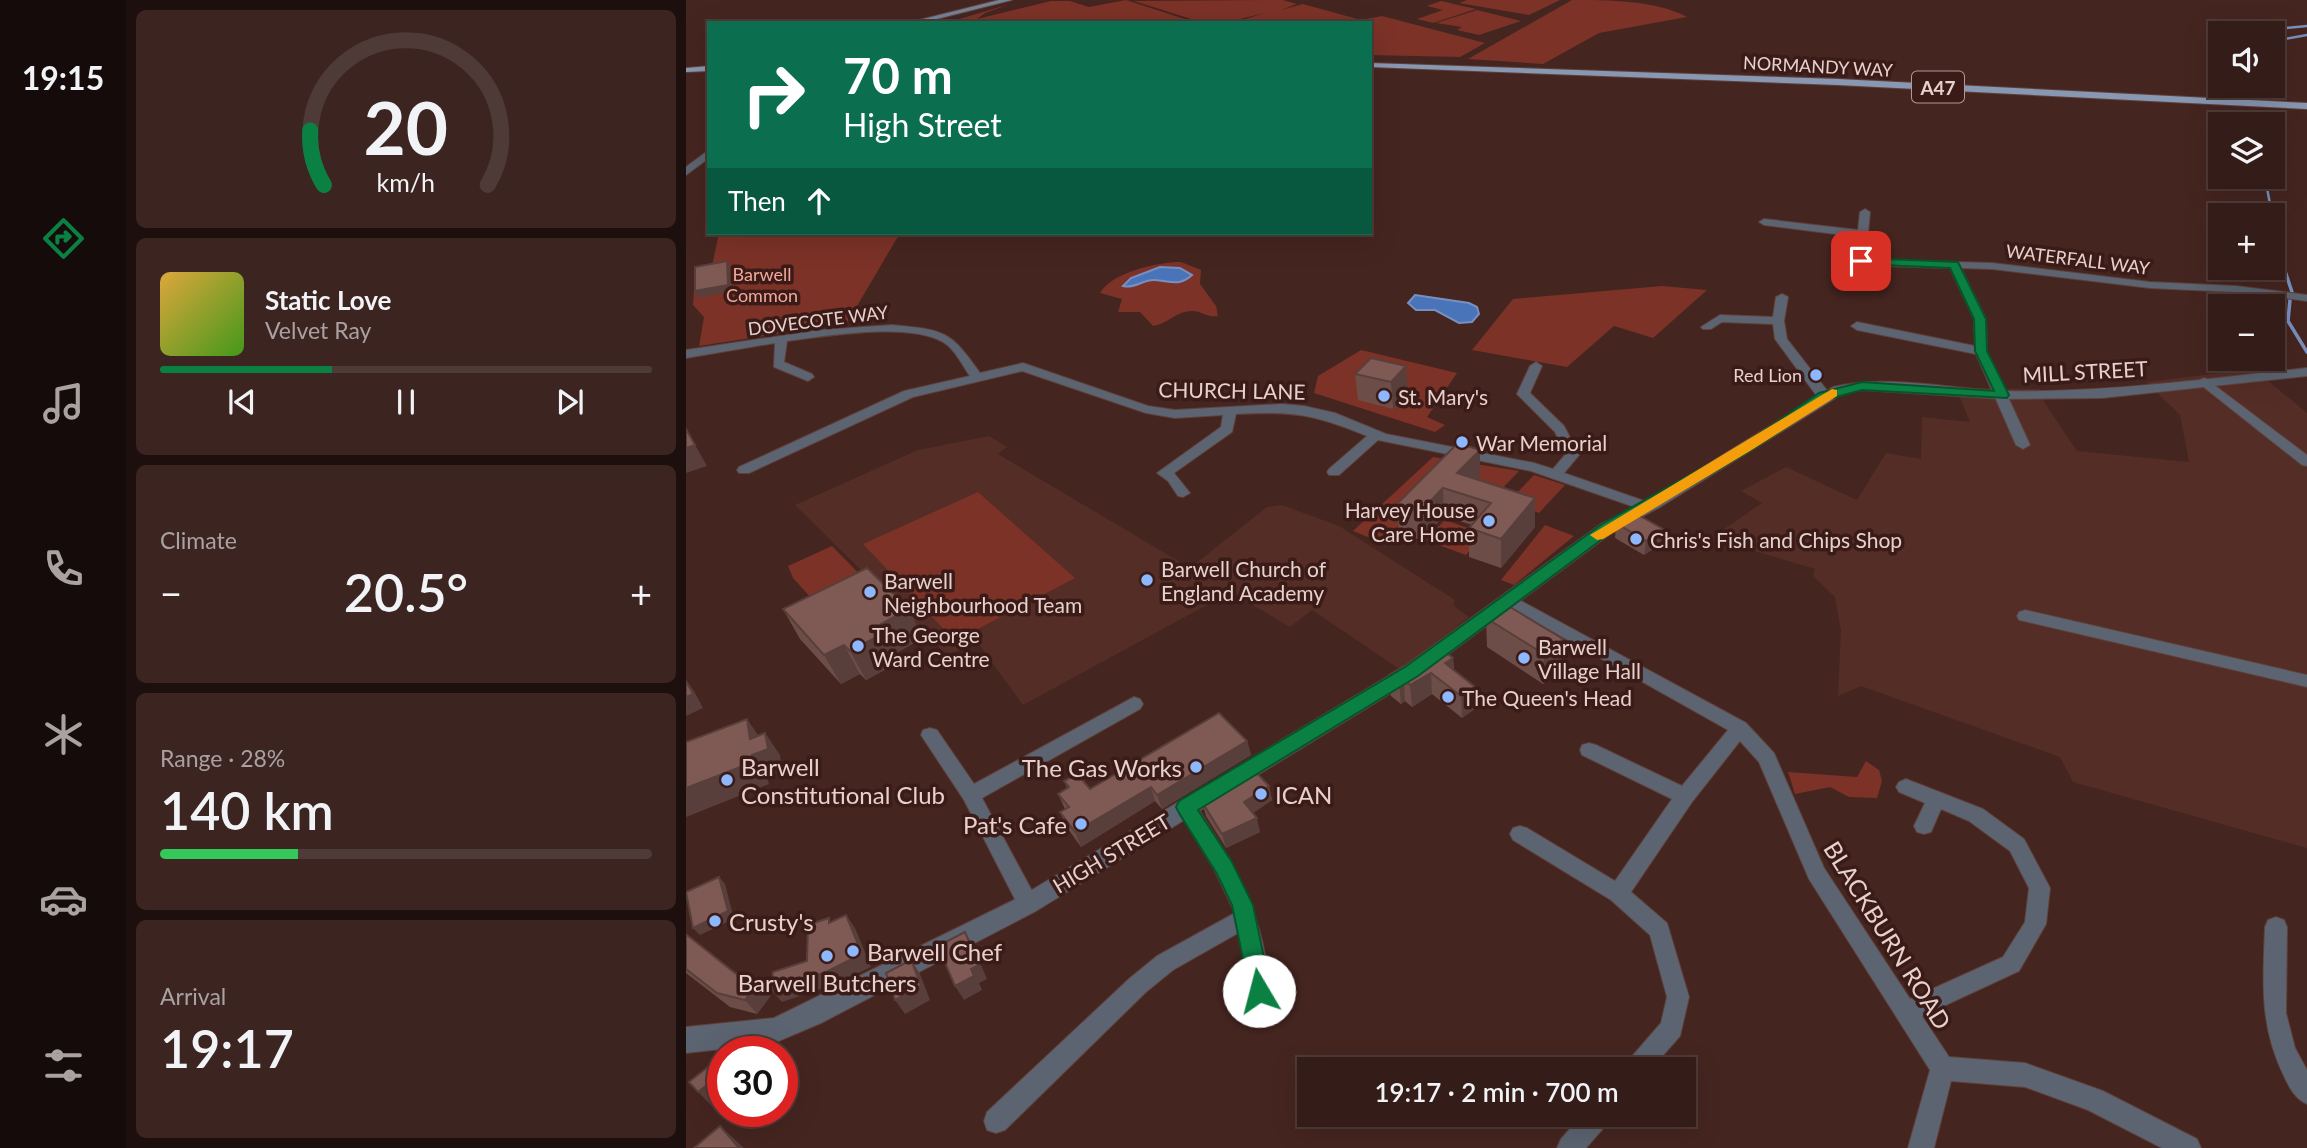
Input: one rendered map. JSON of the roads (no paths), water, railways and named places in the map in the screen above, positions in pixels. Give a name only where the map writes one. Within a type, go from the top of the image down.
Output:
[{"type":"main road","points":[[919,21],[1008,0]]},
{"type":"main road","name":"NORMANDY WAY","points":[[1372,65],[1569,71],[2307,106]]},
{"type":"main road","points":[[686,68],[707,66]]},
{"type":"street","points":[[686,172],[707,155]]},
{"type":"street","points":[[1865,212],[1863,234],[1877,261]]},
{"type":"street","points":[[1764,222],[1863,234]]},
{"type":"street","name":"WATERFALL WAY","points":[[1844,262],[1954,265],[2307,298]]},
{"type":"street","points":[[1954,265],[1980,319],[1981,351],[2003,395],[2003,403],[2023,445]]},
{"type":"street","points":[[1782,297],[1778,321],[1781,339],[1824,396]]},
{"type":"street","points":[[1707,327],[1720,318],[1778,321]]},
{"type":"street","points":[[1857,326],[1981,351]]},
{"type":"street","name":"DOVECOTE WAY","points":[[686,354],[876,328],[922,330],[955,346],[976,376]]},
{"type":"street","points":[[781,341],[778,364],[808,377]]},
{"type":"street","points":[[1536,366],[1523,394],[1561,429],[1571,447],[1572,455],[1556,474]]},
{"type":"street","name":"CHURCH LANE","points":[[744,470],[909,394],[1016,368],[1031,369],[1146,409],[1175,414],[1282,408],[1304,410],[1329,416],[1376,435],[1556,474],[1648,506]]},
{"type":"street","name":"MILL STREET","points":[[1824,396],[1862,386],[2003,395],[2102,394],[2307,372]]},
{"type":"street","points":[[2205,382],[2307,462]]},
{"type":"street","name":"HIGH STREET","points":[[686,1040],[774,1030],[812,1014],[1028,904],[1412,671],[1607,528],[1787,423],[1824,396]]},
{"type":"street","points":[[1164,473],[1227,429],[1230,411]]},
{"type":"street","points":[[1334,472],[1376,435]]},
{"type":"street","points":[[1149,468],[1173,478],[1183,493]]},
{"type":"street","name":"BLACKBURN ROAD","points":[[1510,600],[1741,728],[1767,758],[1816,873],[1908,1011],[1942,1068]]},
{"type":"street","points":[[2025,615],[2307,681]]},
{"type":"street","points":[[971,795],[1134,704]]},
{"type":"street","points":[[1618,894],[1685,796],[1741,728]]},
{"type":"street","points":[[929,735],[971,795],[1028,904]]},
{"type":"street","points":[[1589,750],[1685,796]]},
{"type":"street","points":[[1906,787],[1976,815],[2017,845],[2040,888],[2035,924],[2011,964],[1908,1011]]},
{"type":"street","points":[[1924,826],[1936,799]]},
{"type":"street","points":[[1186,807],[1225,868],[1246,918],[1258,971],[1261,1010]]},
{"type":"street","points":[[1520,834],[1618,894],[1659,930],[1678,997],[1672,1028],[1647,1057]]},
{"type":"street","points":[[996,1121],[1138,985],[1165,963],[1246,918]]},
{"type":"street","points":[[2276,927],[2274,1016],[2287,1063],[2307,1092]]},
{"type":"street","points":[[1921,1148],[1942,1068],[2025,1075],[2094,1100],[2188,1148]]},
{"type":"street","points":[[1570,1148],[1588,1127]]},
{"type":"water","points":[[1160,267],[1180,268],[1192,275],[1179,282],[1151,280],[1123,286],[1131,278]]},
{"type":"water","points":[[1415,295],[1469,303],[1477,307],[1479,314],[1472,322],[1459,323],[1435,310],[1416,310],[1408,303]]},
{"type":"waterway","points":[[2285,28],[2307,26]]},
{"type":"waterway","points":[[2285,39],[2307,35]]},
{"type":"waterway","points":[[2267,189],[2270,203]]},
{"type":"waterway","points":[[2285,271],[2292,292]]},
{"type":"waterway","points":[[2290,300],[2288,321],[2307,352]]},
{"type":"place","name":"Red Lion","points":[[1816,375]]},
{"type":"place","name":"St. Mary's","points":[[1384,396]]},
{"type":"place","name":"War Memorial","points":[[1462,442]]},
{"type":"place","name":"Harvey House Care Home","points":[[1489,521]]},
{"type":"place","name":"Chris's Fish and Chips Shop","points":[[1636,539]]},
{"type":"place","name":"Barwell Church of England Academy","points":[[1147,580]]},
{"type":"place","name":"Barwell Neighbourhood Team","points":[[870,592]]},
{"type":"place","name":"The George Ward Centre","points":[[858,646]]},
{"type":"place","name":"Barwell Village Hall","points":[[1524,658]]},
{"type":"place","name":"The Queen's Head","points":[[1448,697]]},
{"type":"place","name":"The Gas Works","points":[[1196,767]]},
{"type":"place","name":"Barwell Constitutional Club","points":[[727,780]]},
{"type":"place","name":"ICAN","points":[[1261,794]]},
{"type":"place","name":"Pat's Cafe","points":[[1081,824]]},
{"type":"place","name":"Crusty's","points":[[715,921]]},
{"type":"place","name":"Barwell Chef","points":[[853,951]]},
{"type":"place","name":"Barwell Butchers","points":[[827,956]]},
{"type":"park label","name":"Barwell Common","points":[[762,284]]}]
